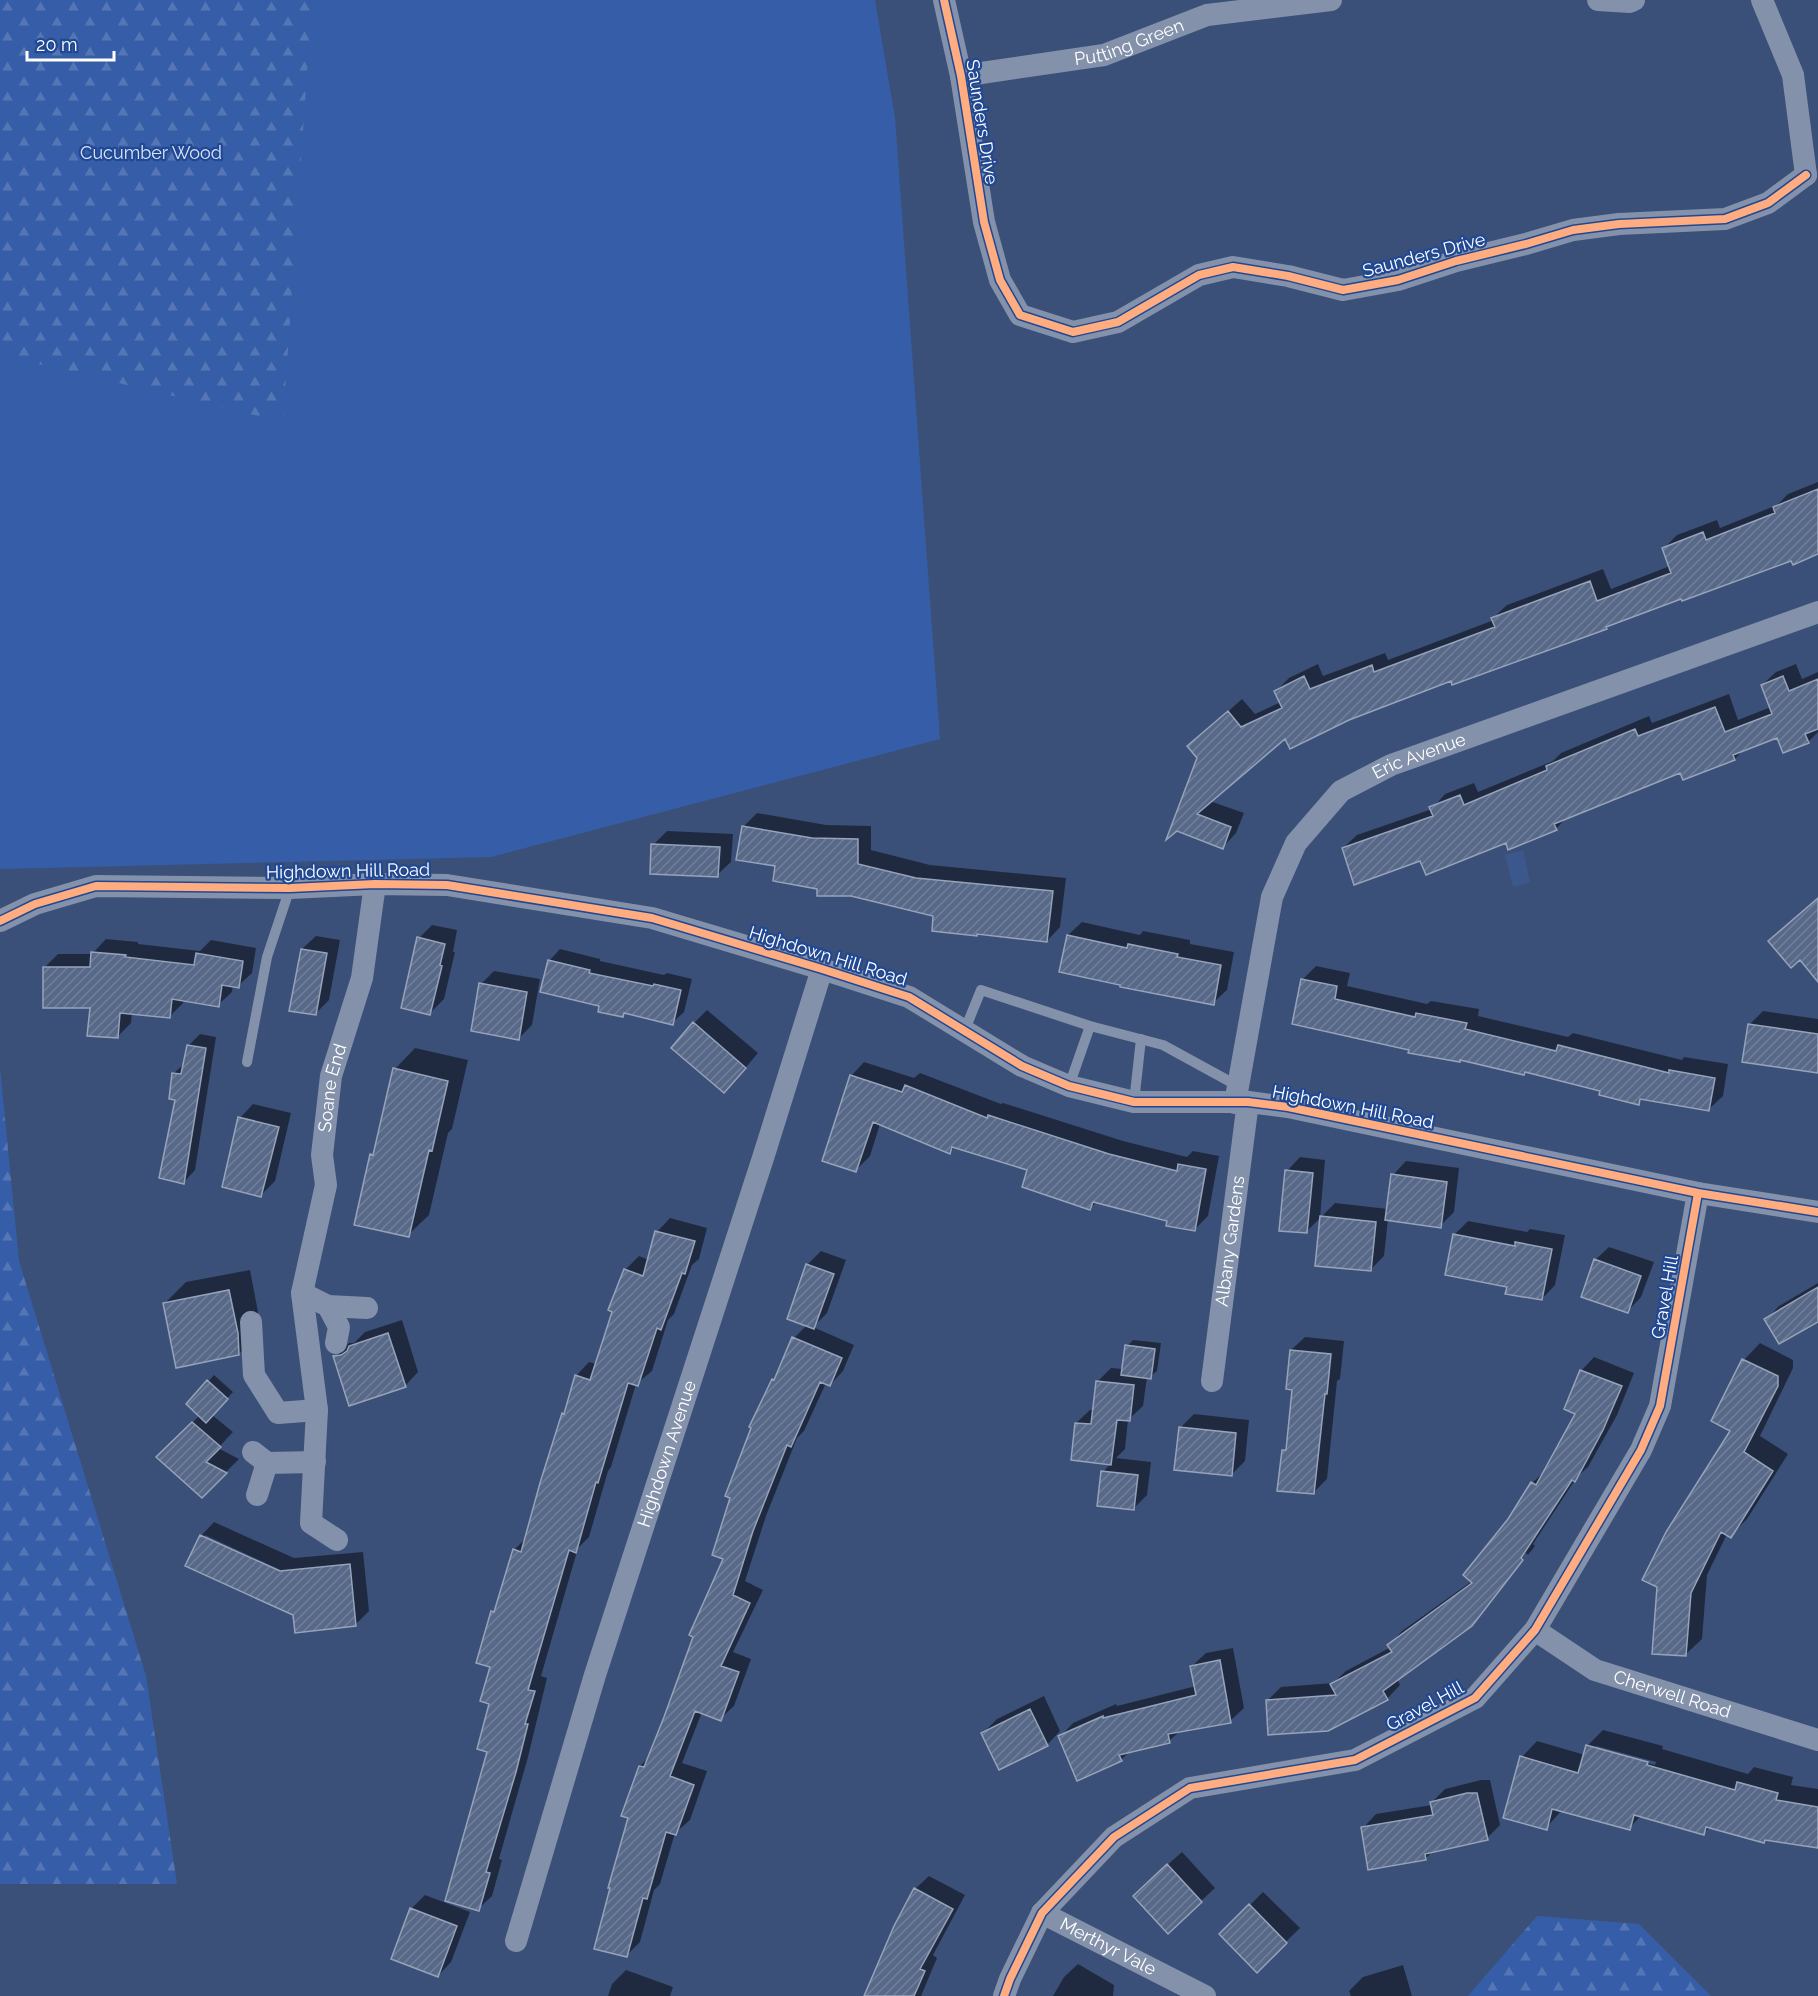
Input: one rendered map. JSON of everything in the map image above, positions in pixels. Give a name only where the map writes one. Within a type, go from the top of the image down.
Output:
[{"type":"street","name":"Saunders Drive","points":[[944,0],[961,76],[984,222],[1000,280],[1020,315],[1073,332],[1118,322],[1199,275],[1233,267],[1288,276],[1343,290],[1398,280],[1456,261],[1573,230],[1619,224],[1725,219],[1768,203],[1812,177],[1793,75],[1762,0]]},
{"type":"street","name":"Putting Green","points":[[961,76],[1104,55],[1207,15],[1331,0]]},
{"type":"street","points":[[1598,0],[1630,2],[1634,0]]},
{"type":"street","name":"Eric Avenue","points":[[1241,1097],[1272,897],[1296,843],[1341,791],[1391,765],[1818,612]]},
{"type":"street","name":"Highdown Hill Road","points":[[0,921],[35,904],[96,886],[290,888],[375,884],[447,885],[652,918],[822,969],[909,997],[1022,1066],[1069,1086],[1134,1102],[1241,1097],[1698,1193],[1818,1212]]},
{"type":"street","name":"Soane End","points":[[337,1540],[311,1523],[317,1410],[302,1293],[326,1185],[322,1155],[330,1076],[362,978],[375,884]]},
{"type":"street","name":"Highdown Avenue","points":[[516,1941],[595,1675],[822,969]]},
{"type":"street","name":"Albany Gardens","points":[[1212,1381],[1241,1097]]},
{"type":"street","name":"Gravel Hill","points":[[1004,1996],[1042,1913],[1114,1837],[1190,1788],[1354,1760],[1475,1698],[1535,1630],[1641,1450],[1660,1406],[1698,1193]]},
{"type":"street","points":[[302,1293],[328,1306],[367,1308]]},
{"type":"street","points":[[328,1306],[339,1327],[336,1343]]},
{"type":"street","points":[[252,1322],[254,1375],[278,1413],[317,1410]]},
{"type":"street","points":[[257,1495],[260,1457],[315,1462]]},
{"type":"street","name":"Cherwell Road","points":[[1535,1630],[1594,1670],[1818,1740]]},
{"type":"street","name":"Merthyr Vale","points":[[1042,1913],[1205,1996]]},
{"type":"lane","points":[[247,1062],[267,957],[290,888]]},
{"type":"lane","points":[[964,1032],[981,990],[1090,1026],[1163,1045],[1241,1097]]},
{"type":"lane","points":[[1069,1086],[1090,1026]]},
{"type":"lane","points":[[1134,1102],[1141,1040]]},
{"type":"green space","points":[[0,0],[875,0],[895,118],[940,739],[491,857],[0,869]]},
{"type":"green space","name":"Cucumber Wood","points":[[0,0],[312,0],[283,422],[0,355]]},
{"type":"green space","points":[[0,1068],[19,1261],[146,1676],[177,1884],[0,1884]]},
{"type":"green space","points":[[1537,1916],[1639,1924],[1711,1996],[1468,1996]]},
{"type":"shaded area","points":[[1523,850],[1530,882],[1513,887],[1505,855]]},
{"type":"building","points":[[1818,489],[1818,554],[1793,565],[1791,561],[1682,601],[1681,599],[1606,627],[1607,629],[1452,685],[1451,681],[1349,720],[1290,749],[1285,739],[1197,814],[1231,827],[1223,849],[1177,831],[1166,840],[1197,758],[1187,746],[1228,711],[1241,727],[1282,708],[1274,691],[1304,676],[1310,689],[1372,665],[1374,672],[1495,627],[1491,618],[1590,581],[1597,601],[1671,573],[1662,548],[1703,532],[1706,540],[1775,513],[1773,507]]},
{"type":"building","points":[[1783,676],[1789,691],[1818,679],[1818,729],[1805,734],[1809,743],[1783,753],[1777,738],[1733,755],[1735,760],[1683,780],[1680,773],[1554,824],[1557,830],[1508,850],[1506,843],[1426,875],[1420,861],[1354,885],[1342,848],[1433,816],[1429,807],[1460,795],[1464,805],[1547,770],[1546,766],[1635,729],[1638,736],[1715,707],[1725,732],[1772,714],[1761,685]]},
{"type":"building","points":[[742,826],[812,838],[858,839],[858,864],[916,878],[1053,891],[1047,942],[932,931],[933,916],[851,896],[817,896],[817,889],[773,881],[775,866],[736,860]]},
{"type":"building","points":[[651,844],[720,847],[718,877],[650,874]]},
{"type":"building","points":[[1818,898],[1818,982],[1800,960],[1791,968],[1768,941]]},
{"type":"building","points":[[1067,935],[1127,948],[1128,944],[1178,954],[1177,957],[1221,965],[1214,1005],[1120,987],[1120,985],[1059,972]]},
{"type":"building","points":[[417,937],[445,944],[430,1015],[401,1008]]},
{"type":"building","points":[[301,949],[327,953],[316,1015],[289,1011]]},
{"type":"building","points":[[91,952],[194,965],[196,953],[243,961],[239,988],[222,985],[219,1007],[172,999],[170,1018],[120,1013],[118,1038],[87,1036],[90,1008],[43,1008],[43,967],[90,967]]},
{"type":"building","points":[[548,960],[590,970],[589,973],[681,990],[673,1025],[624,1013],[623,1017],[598,1012],[599,1006],[540,992]]},
{"type":"building","points":[[1301,979],[1337,986],[1335,999],[1415,1017],[1416,1013],[1467,1023],[1465,1029],[1556,1051],[1558,1045],[1669,1073],[1669,1070],[1715,1078],[1709,1111],[1640,1099],[1639,1105],[1599,1095],[1600,1091],[1525,1072],[1524,1075],[1460,1060],[1460,1062],[1408,1053],[1409,1050],[1292,1024]]},
{"type":"building","points":[[479,983],[527,992],[519,1040],[471,1031]]},
{"type":"building","points":[[693,1022],[746,1068],[724,1093],[671,1048]]},
{"type":"building","points":[[1748,1024],[1818,1034],[1818,1073],[1742,1062]]},
{"type":"building","points":[[187,1045],[206,1048],[184,1184],[159,1178],[175,1100],[169,1099],[172,1073],[181,1074]]},
{"type":"building","points":[[393,1068],[448,1081],[409,1237],[354,1225]]},
{"type":"building","points":[[850,1075],[902,1092],[905,1085],[987,1118],[988,1115],[1109,1154],[1177,1171],[1178,1164],[1206,1169],[1195,1231],[1166,1226],[1167,1221],[1093,1202],[1090,1210],[1022,1187],[1027,1170],[952,1147],[950,1154],[873,1122],[856,1172],[822,1161]]},
{"type":"building","points":[[238,1117],[279,1127],[261,1197],[222,1187]]},
{"type":"building","points":[[1285,1170],[1313,1173],[1307,1233],[1279,1231]]},
{"type":"building","points":[[1391,1174],[1447,1182],[1441,1228],[1385,1220]]},
{"type":"building","points":[[1320,1216],[1376,1222],[1371,1271],[1315,1266]]},
{"type":"building","points":[[655,1231],[695,1241],[685,1274],[682,1273],[661,1330],[657,1328],[638,1386],[628,1383],[576,1553],[569,1550],[528,1690],[535,1691],[525,1724],[528,1724],[486,1872],[490,1873],[479,1911],[445,1901],[487,1752],[477,1749],[489,1704],[480,1701],[490,1667],[476,1663],[513,1549],[521,1552],[540,1483],[575,1375],[590,1380],[612,1312],[608,1310],[624,1269],[643,1276]]},
{"type":"building","points":[[1453,1234],[1515,1246],[1515,1242],[1552,1249],[1542,1300],[1505,1294],[1507,1287],[1445,1275]]},
{"type":"building","points":[[1594,1259],[1641,1276],[1628,1313],[1581,1297]]},
{"type":"building","points":[[806,1264],[834,1274],[814,1329],[787,1319]]},
{"type":"building","points":[[1818,1287],[1818,1322],[1779,1344],[1764,1319]]},
{"type":"building","points":[[229,1290],[238,1333],[239,1355],[176,1368],[163,1303]]},
{"type":"building","points":[[388,1333],[406,1387],[349,1406],[333,1356],[341,1355],[347,1351],[349,1346]]},
{"type":"building","points":[[792,1337],[842,1358],[830,1386],[820,1382],[791,1447],[787,1445],[753,1531],[733,1595],[750,1603],[721,1666],[739,1672],[721,1721],[695,1711],[670,1776],[694,1785],[676,1835],[666,1832],[647,1899],[643,1898],[627,1957],[594,1949],[628,1818],[621,1816],[639,1766],[644,1767],[664,1717],[693,1637],[689,1635],[723,1559],[712,1555],[730,1498],[725,1496],[751,1428],[749,1427],[772,1379],[774,1380]]},
{"type":"building","points":[[1125,1345],[1155,1349],[1151,1379],[1121,1375]]},
{"type":"building","points":[[1290,1350],[1331,1354],[1314,1494],[1277,1491],[1282,1450],[1286,1450],[1292,1390],[1286,1389]]},
{"type":"building","points":[[1742,1359],[1778,1376],[1778,1386],[1744,1452],[1773,1471],[1731,1538],[1721,1532],[1691,1593],[1686,1656],[1652,1654],[1657,1587],[1642,1580],[1666,1532],[1730,1431],[1711,1421]]},
{"type":"building","points":[[1580,1370],[1622,1386],[1603,1430],[1575,1482],[1572,1480],[1521,1558],[1523,1560],[1472,1626],[1383,1691],[1388,1700],[1328,1731],[1268,1735],[1266,1700],[1336,1695],[1330,1684],[1392,1652],[1387,1645],[1472,1583],[1463,1575],[1508,1519],[1531,1482],[1536,1485],[1575,1414],[1564,1409]]},
{"type":"building","points":[[207,1380],[228,1399],[206,1423],[186,1404]]},
{"type":"building","points":[[1096,1381],[1134,1385],[1130,1421],[1117,1420],[1111,1465],[1071,1460],[1075,1423],[1091,1424]]},
{"type":"building","points":[[192,1422],[221,1447],[206,1462],[227,1473],[202,1498],[156,1457]]},
{"type":"building","points":[[1179,1427],[1236,1433],[1232,1476],[1174,1470]]},
{"type":"building","points":[[1101,1471],[1138,1475],[1134,1510],[1097,1506]]},
{"type":"building","points":[[200,1535],[280,1571],[350,1564],[356,1626],[295,1633],[293,1615],[185,1566]]},
{"type":"building","points":[[1220,1660],[1231,1723],[1168,1734],[1170,1743],[1119,1755],[1122,1761],[1077,1781],[1058,1736],[1103,1716],[1103,1718],[1196,1695],[1190,1666]]},
{"type":"building","points":[[1030,1709],[1048,1746],[999,1770],[981,1733]]},
{"type":"building","points":[[1586,1745],[1735,1790],[1737,1782],[1778,1793],[1776,1800],[1818,1807],[1818,1848],[1765,1840],[1764,1843],[1706,1827],[1704,1835],[1634,1815],[1630,1830],[1552,1809],[1547,1830],[1503,1818],[1520,1756],[1578,1773]]},
{"type":"building","points":[[1467,1793],[1477,1793],[1488,1840],[1425,1854],[1426,1860],[1368,1870],[1361,1827],[1433,1815],[1430,1802]]},
{"type":"building","points":[[1167,1864],[1202,1902],[1168,1934],[1133,1896]]},
{"type":"building","points":[[914,1888],[953,1909],[920,1969],[925,1971],[914,1996],[864,1996],[894,1926]]},
{"type":"building","points":[[1249,1904],[1287,1943],[1257,1973],[1219,1934]]},
{"type":"building","points":[[410,1908],[457,1926],[438,1977],[391,1959]]},
{"type":"cycle path","points":[[944,0],[961,76],[984,222],[1000,280],[1020,315],[1073,332],[1118,322],[1199,275],[1233,267],[1288,276],[1343,290],[1398,280],[1456,261],[1573,230],[1619,224],[1725,219],[1768,203],[1806,175]]},
{"type":"cycle path","points":[[0,921],[35,904],[96,886],[290,888],[375,884],[447,885],[652,918],[822,969],[909,997],[1022,1066],[1069,1086],[1134,1102],[1248,1102],[1288,1107],[1698,1193],[1818,1212]]},
{"type":"cycle path","points":[[1004,1996],[1042,1913],[1114,1837],[1190,1788],[1355,1760],[1475,1698],[1535,1630],[1641,1450],[1660,1406],[1698,1193]]}]
